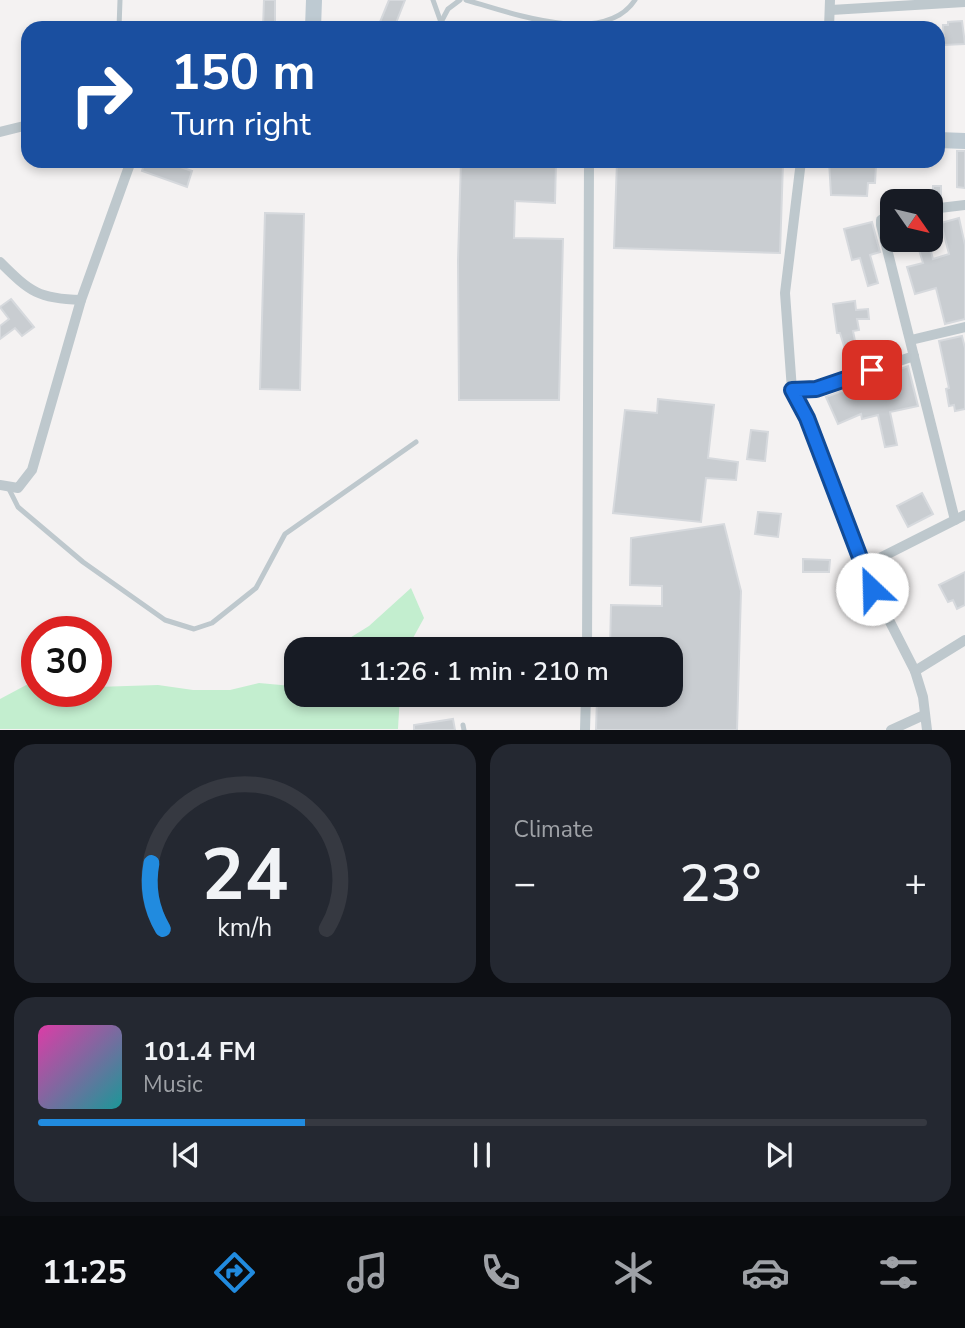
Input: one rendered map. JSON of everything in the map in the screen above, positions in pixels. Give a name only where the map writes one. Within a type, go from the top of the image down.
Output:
[{"type":"street","points":[[313,21],[314,0]]},
{"type":"street","points":[[830,5],[880,9],[947,1],[965,2]]},
{"type":"street","points":[[0,132],[21,127]]},
{"type":"street","points":[[945,140],[965,141]]},
{"type":"street","points":[[4,486],[18,488],[25,483],[32,470],[81,300],[128,168]]},
{"type":"street","points":[[587,637],[589,168]]},
{"type":"street","points":[[800,168],[785,293],[792,390],[807,418],[862,567],[915,671],[926,730]]},
{"type":"street","points":[[943,208],[965,205]]},
{"type":"street","points":[[862,567],[960,518],[888,252]]},
{"type":"street","points":[[0,262],[27,287],[48,299],[81,300]]},
{"type":"street","points":[[911,340],[965,327]]},
{"type":"street","points":[[792,390],[816,389],[914,356]]},
{"type":"street","points":[[915,671],[965,640]]},
{"type":"street","points":[[585,730],[586,707]]},
{"type":"street","points":[[891,730],[910,725],[924,715]]},
{"type":"lane","points":[[119,21],[120,0]]},
{"type":"lane","points":[[432,0],[439,21]]},
{"type":"lane","points":[[443,21],[448,9],[460,0]]},
{"type":"lane","points":[[466,0],[545,21]]},
{"type":"lane","points":[[600,21],[631,6],[635,0]]},
{"type":"lane","points":[[4,486],[18,507],[83,562],[165,620],[194,629],[212,623],[256,588],[285,534],[416,442]]},
{"type":"green space","points":[[411,588],[424,618],[414,637],[351,637],[369,626]]},
{"type":"green space","points":[[259,683],[284,685],[284,707],[399,707],[398,729],[0,729],[0,699],[21,688],[21,707],[112,707],[112,686],[158,685],[193,690],[230,690]]},
{"type":"building","points":[[264,0],[275,0],[275,21],[263,21]]},
{"type":"building","points":[[389,0],[405,0],[397,21],[380,21]]},
{"type":"building","points":[[962,21],[965,44],[945,45],[945,25],[948,25],[948,22]]},
{"type":"building","points":[[957,151],[965,151],[965,188],[957,187]]},
{"type":"building","points":[[143,168],[183,168],[192,171],[187,187],[142,171]]},
{"type":"building","points":[[461,168],[556,168],[555,203],[515,201],[514,238],[563,239],[559,400],[459,400]]},
{"type":"building","points":[[617,168],[783,168],[780,253],[614,248]]},
{"type":"building","points":[[829,168],[876,168],[875,183],[868,183],[867,196],[831,195]]},
{"type":"building","points":[[265,213],[304,214],[300,390],[260,389]]},
{"type":"building","points":[[959,218],[965,245],[965,319],[945,324],[936,288],[915,294],[907,267],[923,263],[920,252],[931,252],[933,259],[949,254],[943,222]]},
{"type":"building","points":[[872,222],[880,252],[870,255],[878,283],[868,286],[860,258],[852,260],[844,229]]},
{"type":"building","points":[[11,299],[34,327],[22,336],[15,328],[0,339],[0,326],[9,319],[0,307]]},
{"type":"building","points":[[855,301],[856,310],[868,309],[869,319],[857,319],[859,330],[853,331],[860,366],[851,369],[840,333],[837,333],[833,304]]},
{"type":"building","points":[[962,336],[965,348],[965,409],[955,411],[954,405],[949,406],[946,389],[949,388],[939,341]]},
{"type":"building","points":[[908,366],[918,406],[890,412],[897,445],[885,447],[878,415],[862,419],[861,414],[838,424],[826,397]]},
{"type":"building","points":[[658,399],[714,405],[708,458],[738,462],[736,480],[706,478],[701,522],[613,513],[625,410],[657,413]]},
{"type":"building","points":[[751,430],[768,432],[765,461],[747,459]]},
{"type":"building","points":[[922,493],[933,514],[908,527],[897,506]]},
{"type":"building","points":[[758,512],[781,514],[778,537],[755,534]]},
{"type":"building","points":[[724,524],[741,591],[737,730],[596,730],[597,707],[683,707],[683,637],[610,637],[611,605],[662,606],[662,586],[630,585],[631,538]]},
{"type":"building","points":[[803,559],[830,560],[829,572],[803,572]]},
{"type":"building","points":[[965,572],[965,605],[957,609],[953,600],[948,602],[939,585]]},
{"type":"building","points":[[453,719],[455,730],[414,730],[414,725]]},
{"type":"route","points":[[872,370],[816,389],[792,390],[807,418],[872,589]]}]
